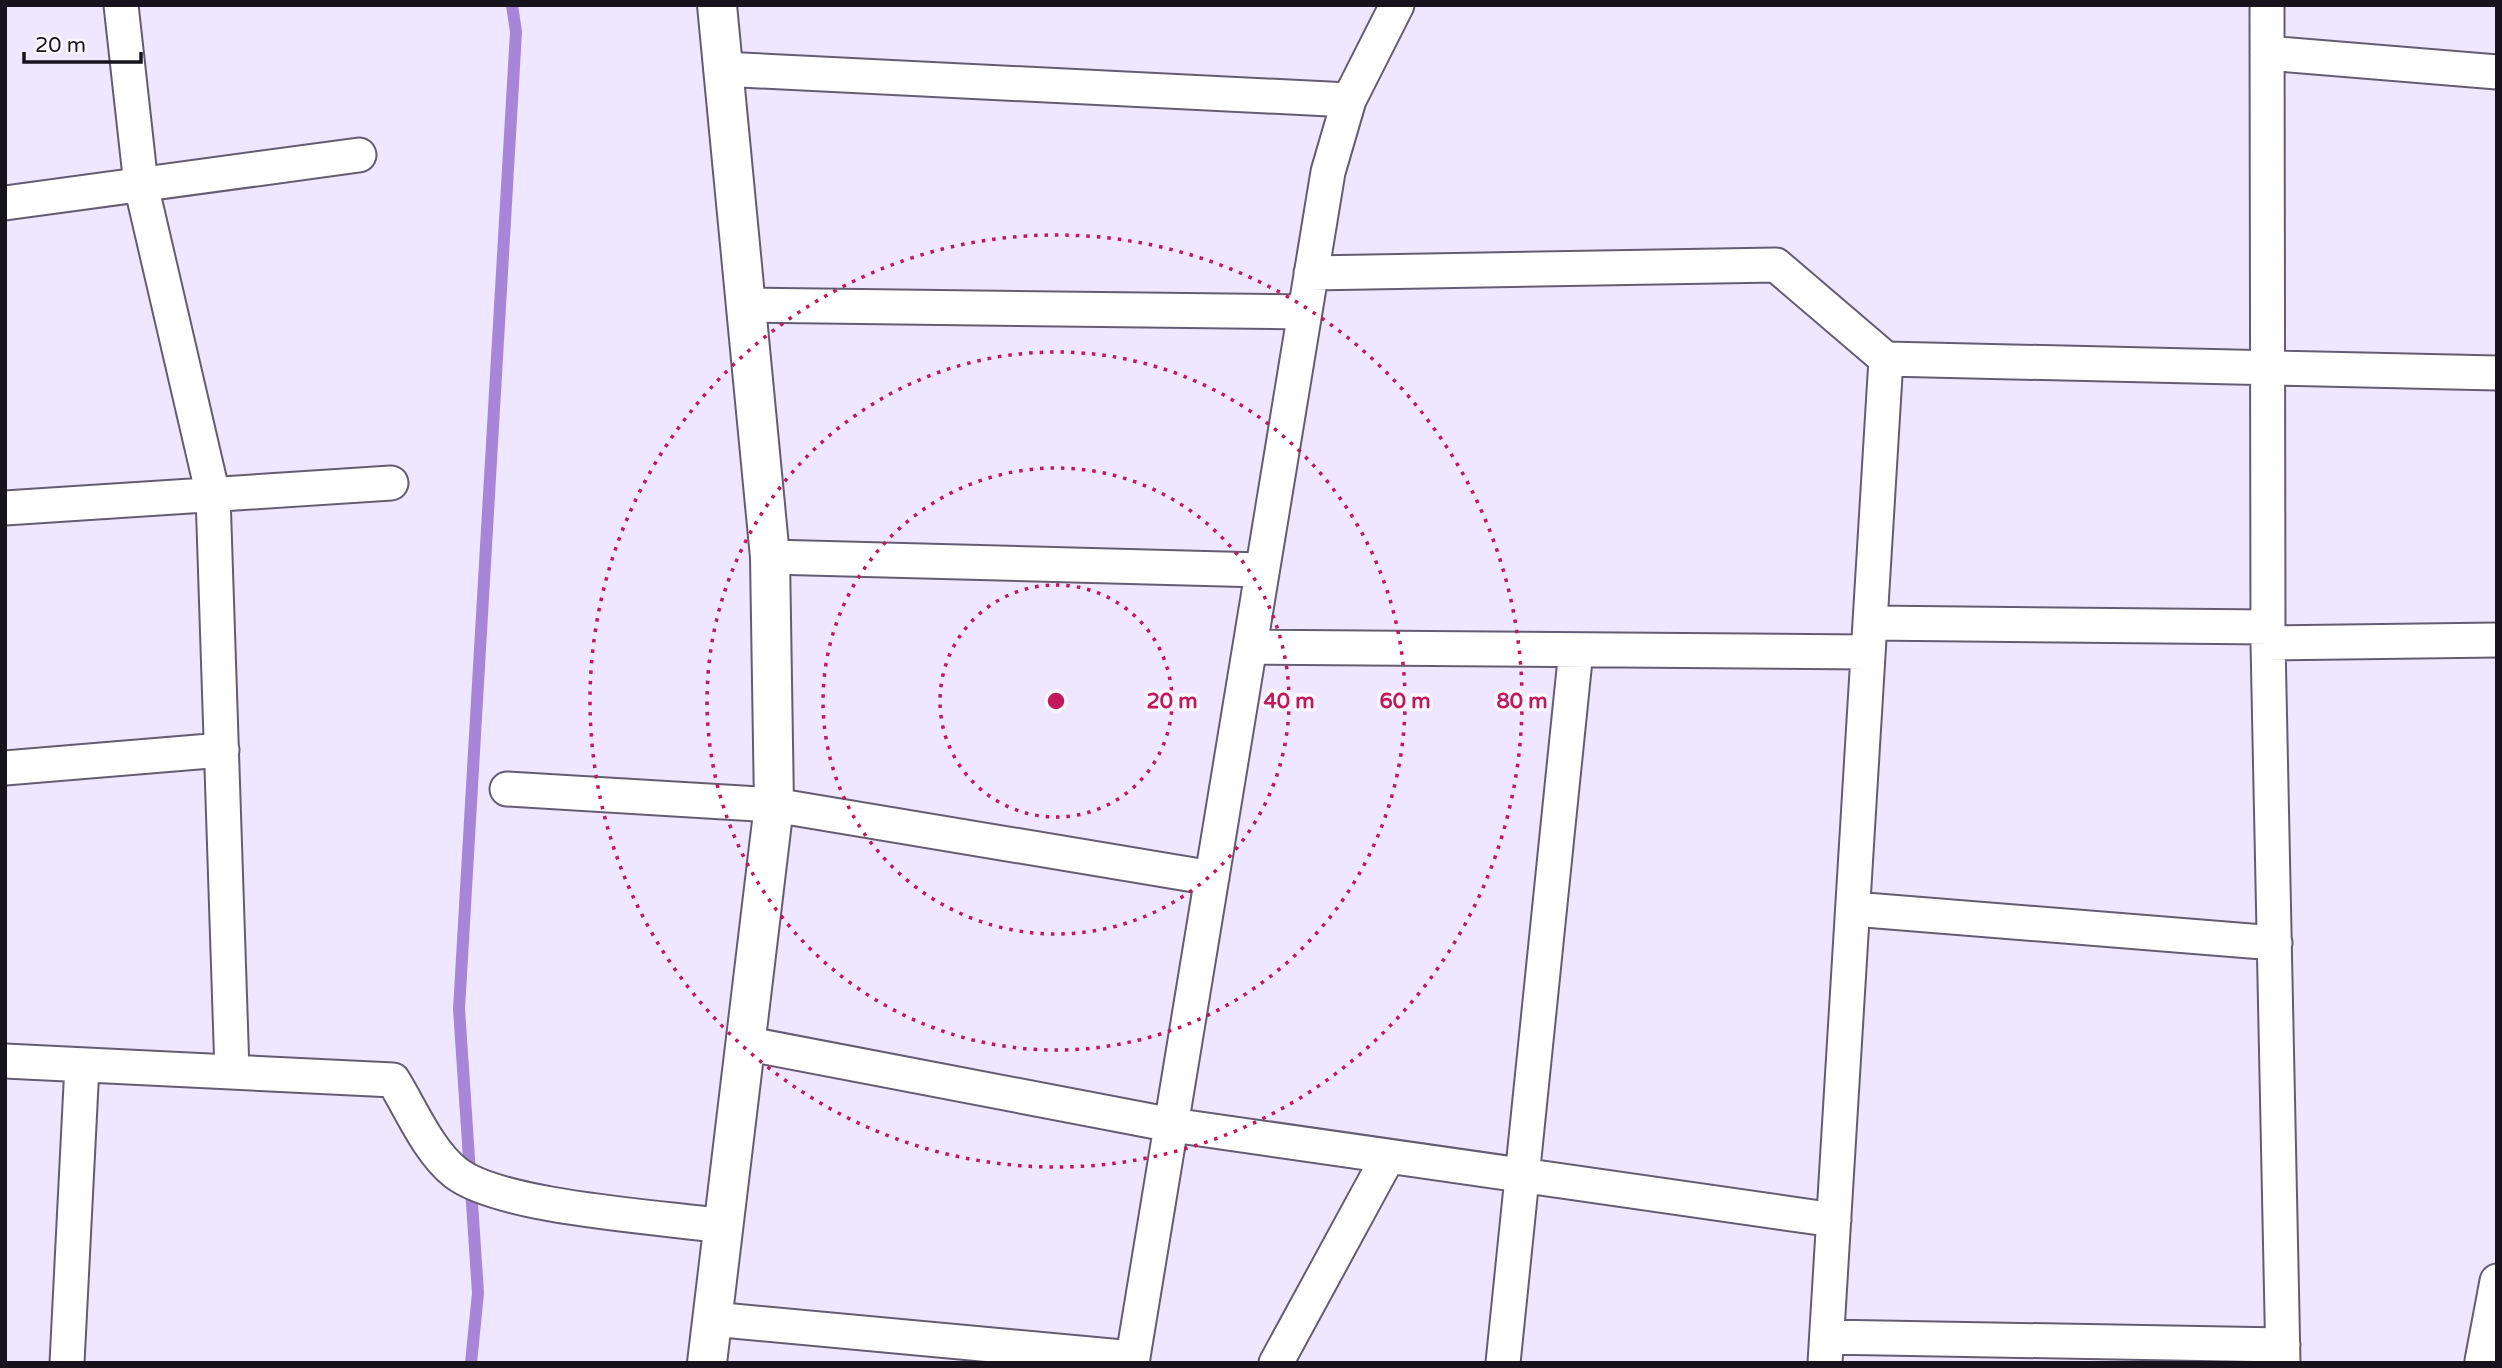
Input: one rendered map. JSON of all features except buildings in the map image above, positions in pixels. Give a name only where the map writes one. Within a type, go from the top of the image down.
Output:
[{"type":"street","points":[[121,5],[141,184],[213,495],[232,1072]]},
{"type":"street","points":[[707,1363],[774,805],[770,557],[721,69],[717,5]]},
{"type":"street","points":[[712,1319],[1132,1360],[1328,172],[1349,100],[1397,5]]},
{"type":"street","points":[[1886,359],[1826,1350],[2283,1354],[2268,635],[2267,5]]},
{"type":"street","points":[[2267,53],[2497,72]]},
{"type":"street","points":[[721,69],[1349,100]]},
{"type":"street","points":[[5,203],[359,155]]},
{"type":"street","points":[[1311,273],[1776,265],[1886,359],[2497,373]]},
{"type":"street","points":[[744,305],[1305,312]]},
{"type":"street","points":[[5,508],[391,483]]},
{"type":"street","points":[[770,557],[1262,570]]},
{"type":"street","points":[[1250,647],[1576,650],[1869,638],[2268,635],[2497,640]]},
{"type":"street","points":[[1503,1363],[1576,650]]},
{"type":"street","points":[[5,768],[222,750]]},
{"type":"street","points":[[507,789],[774,805],[1212,878]]},
{"type":"street","points":[[1853,909],[2275,943]]},
{"type":"street","points":[[744,1043],[1172,1125],[1834,1220]]},
{"type":"street","points":[[5,1061],[393,1080],[430,1142],[456,1172],[499,1194],[723,1226]]},
{"type":"street","points":[[67,1363],[82,1065]]},
{"type":"street","points":[[1276,1363],[1388,1157]]},
{"type":"street","points":[[2481,1362],[2497,1281]]},
{"type":"waterway","points":[[471,1363],[478,1293],[459,1009],[516,32],[512,5]]}]
